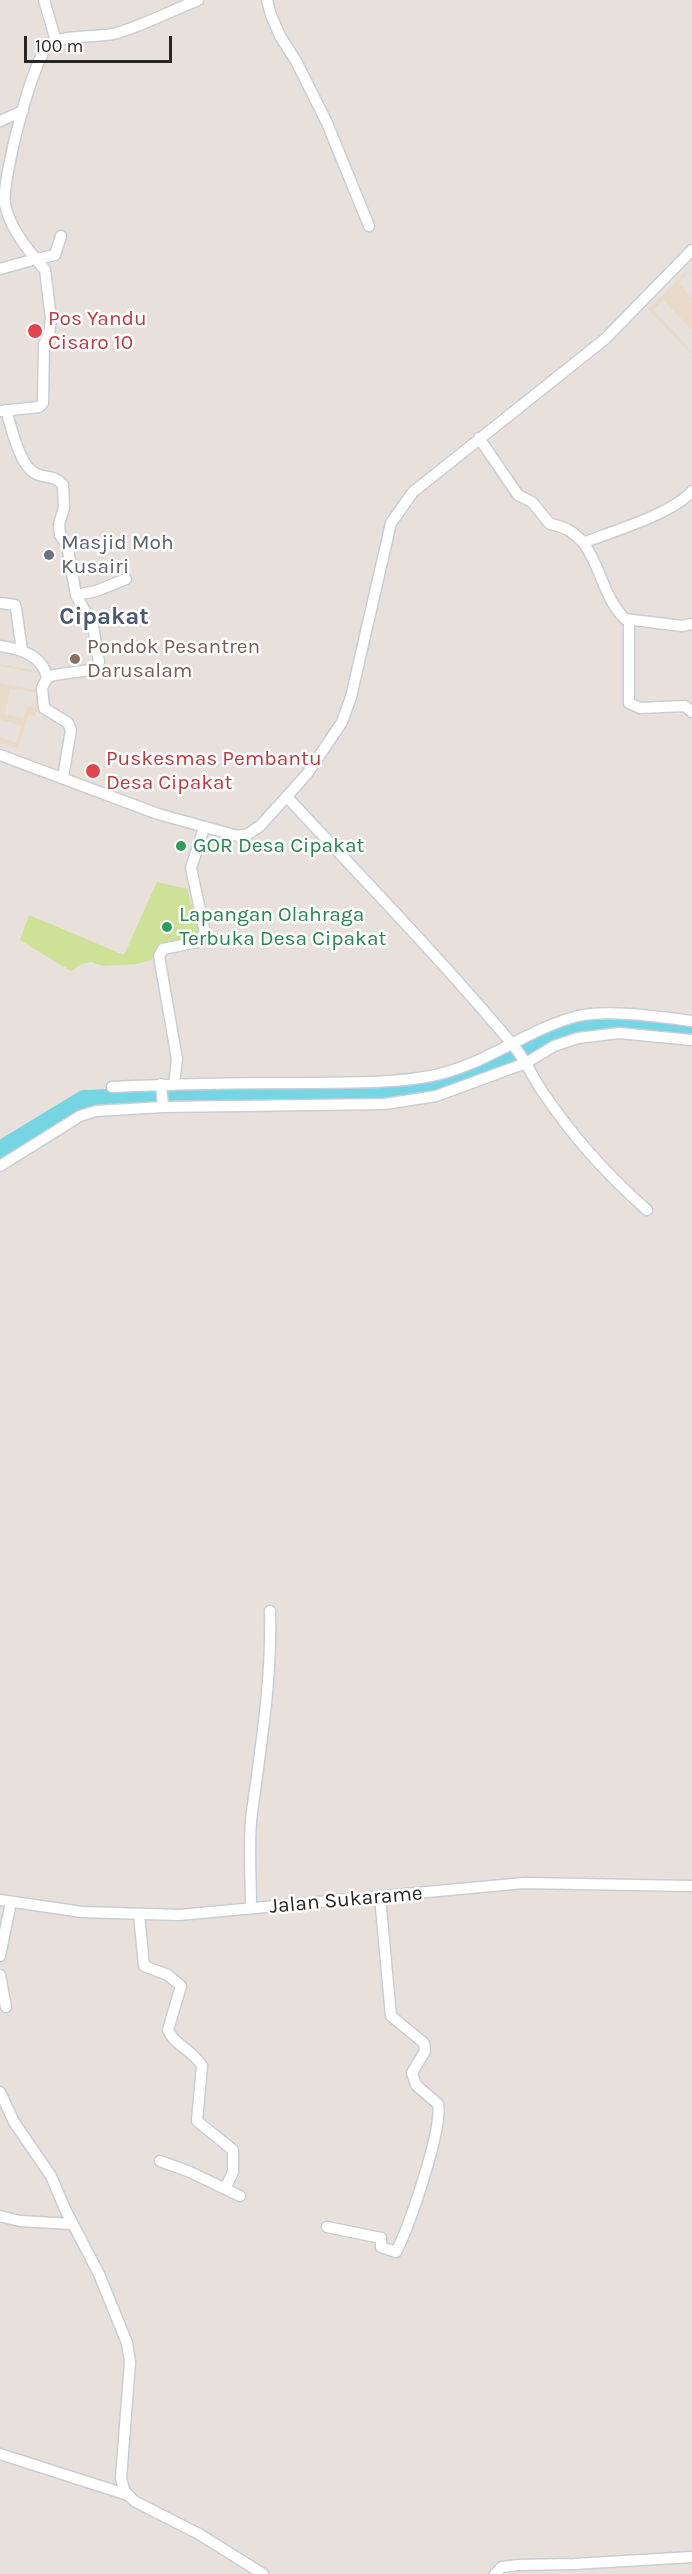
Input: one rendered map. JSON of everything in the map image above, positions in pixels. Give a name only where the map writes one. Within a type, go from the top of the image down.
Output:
[{"type":"street","points":[[44,0],[56,41]]},
{"type":"street","points":[[47,678],[90,670],[97,667],[99,662],[93,626],[76,595],[67,545],[60,535],[59,524],[64,508],[63,484],[57,478],[35,474],[28,468],[3,411],[39,407],[43,403],[44,344],[49,335],[51,318],[45,270],[10,222],[5,204],[5,185],[22,111],[46,48],[56,41],[115,33],[198,0]]},
{"type":"street","points":[[267,0],[280,36],[296,61],[327,123],[369,226]]},
{"type":"street","points":[[0,121],[22,111]]},
{"type":"street","points":[[0,269],[55,255],[61,236]]},
{"type":"street","points":[[0,755],[158,814],[232,836],[248,834],[260,826],[321,757],[342,723],[351,697],[391,523],[413,492],[605,339],[692,250]]},
{"type":"street","points":[[479,438],[518,495],[532,502],[550,524],[561,526],[585,542],[617,609],[629,620],[682,626],[692,624]]},
{"type":"street","points":[[585,542],[665,510],[683,500],[692,491]]},
{"type":"street","points":[[76,595],[96,591],[126,579]]},
{"type":"street","points":[[0,603],[15,605],[22,651]]},
{"type":"street","points":[[629,620],[628,703],[640,708],[685,706],[692,712]]},
{"type":"street","points":[[0,646],[22,651],[39,660],[47,678],[42,693],[44,708],[68,723],[71,730],[63,777]]},
{"type":"street","points":[[287,797],[432,951],[513,1045],[543,1092],[592,1154],[626,1192],[647,1210]]},
{"type":"street","points":[[174,1084],[177,1059],[159,956],[163,950],[198,942],[205,933],[191,868],[204,828]]},
{"type":"street","points":[[112,1087],[174,1084],[386,1082],[432,1076],[468,1066],[581,1016],[601,1014],[692,1021]]},
{"type":"street","points":[[0,1166],[80,1116],[96,1111],[163,1104],[385,1104],[436,1096],[524,1061],[554,1046],[595,1035],[619,1033],[692,1040]]},
{"type":"street","points":[[162,1086],[163,1104]]},
{"type":"street","points":[[251,1908],[252,1814],[257,1791],[268,1692],[271,1644],[270,1611]]},
{"type":"street","name":"Jalan Sukarame","points":[[5,1901],[82,1912],[179,1915],[524,1883],[692,1886]]},
{"type":"street","points":[[327,2227],[381,2238],[381,2247],[396,2252],[426,2170],[437,2122],[438,2104],[416,2085],[412,2073],[425,2051],[424,2043],[391,2016],[380,1897]]},
{"type":"street","points":[[0,1956],[5,1901]]},
{"type":"street","points":[[139,1914],[144,1966],[168,1976],[181,1986],[168,2030],[171,2036],[198,2059],[202,2066],[197,2121],[233,2150],[233,2172],[225,2189]]},
{"type":"street","points":[[0,1975],[6,2007]]},
{"type":"street","points":[[0,2092],[14,2122],[51,2175],[72,2224],[99,2274],[127,2343],[130,2362],[122,2478],[128,2495]]},
{"type":"street","points":[[160,2161],[190,2172],[240,2196]]},
{"type":"street","points":[[0,2216],[20,2221],[72,2224]]},
{"type":"street","points":[[0,2454],[128,2495],[141,2505],[199,2534],[262,2574]]},
{"type":"street","points":[[495,2574],[502,2568],[518,2565],[585,2564],[692,2557]]},
{"type":"shaded area","points":[[688,270],[692,277],[688,273],[678,283],[692,298],[692,330],[663,300],[653,310],[692,354],[648,309]]},
{"type":"shaded area","points":[[0,664],[44,672],[35,716],[28,715],[18,748],[0,744],[0,737],[17,743],[22,726],[0,719],[0,683],[38,690],[41,674],[0,666]],"holes":[[[10,688],[37,693],[35,707],[27,706],[24,718],[5,714]]]},
{"type":"green space","name":"Lapangan Olahraga Terbuka Desa Cipakat","points":[[157,882],[187,889],[202,939],[162,951],[151,960],[137,964],[103,966],[91,962],[82,964],[71,971],[20,940],[29,915],[124,955]]},
{"type":"waterway","points":[[0,1150],[84,1099],[440,1087],[564,1030],[580,1026],[628,1023],[692,1029]]},
{"type":"place","name":"Pos Yandu Cisaro 10","points":[[35,331]]},
{"type":"place","name":"Masjid Moh Kusairi","points":[[49,555]]},
{"type":"place","name":"Pondok Pesantren Darusalam","points":[[75,659]]},
{"type":"place","name":"Puskesmas Pembantu Desa Cipakat","points":[[93,771]]},
{"type":"place","name":"GOR Desa Cipakat","points":[[181,846]]},
{"type":"place","name":"Lapangan Olahraga Terbuka Desa Cipakat","points":[[167,927]]},
{"type":"district","name":"Cipakat","points":[[104,617]]}]
